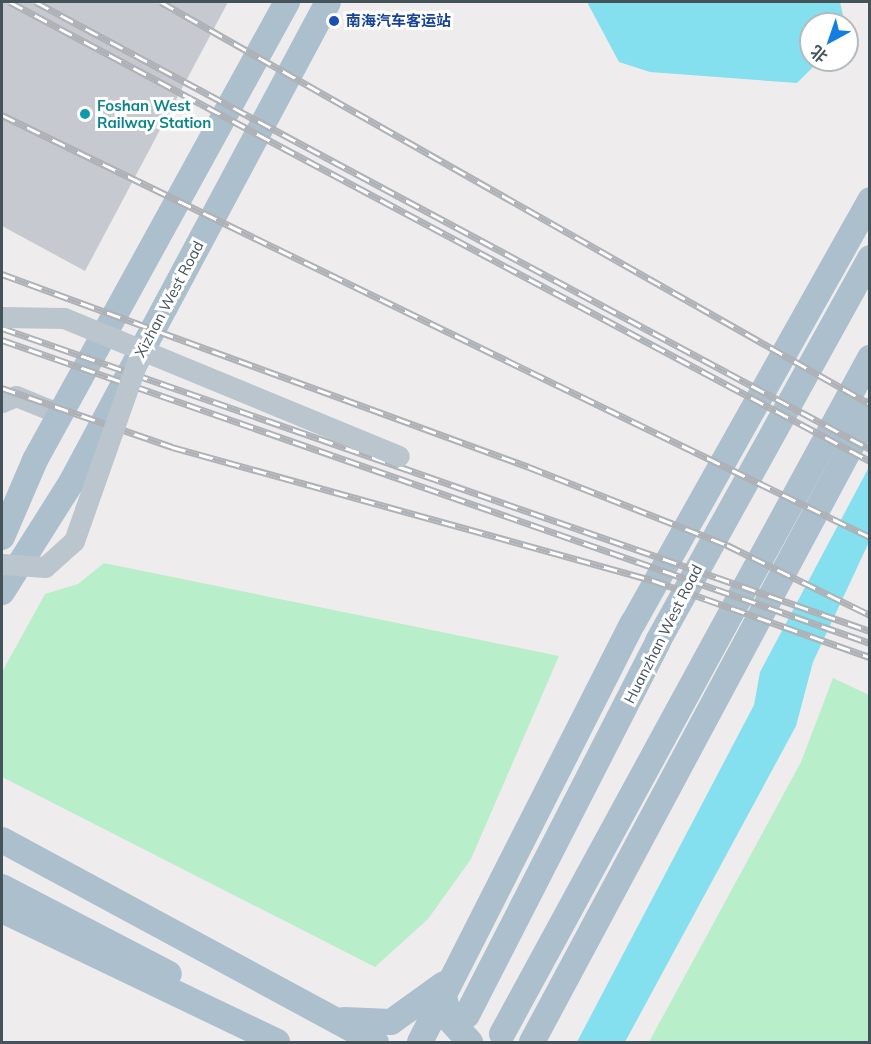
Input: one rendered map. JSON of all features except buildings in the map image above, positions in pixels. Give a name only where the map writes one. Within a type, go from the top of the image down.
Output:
[{"type":"main road","points":[[2,535],[35,460],[287,2]]},
{"type":"main road","name":"Xizhan West Road","points":[[2,592],[139,356],[328,2]]},
{"type":"main road","points":[[420,1042],[633,623],[870,200]]},
{"type":"main road","name":"Huanzhan West Road","points":[[467,1015],[663,631],[870,258]]},
{"type":"main road","points":[[502,1034],[870,358]]},
{"type":"main road","points":[[536,1038],[870,411]]},
{"type":"main road","points":[[2,496],[35,460]]},
{"type":"main road","points":[[2,824],[71,879]]},
{"type":"main road","points":[[2,840],[376,1042]]},
{"type":"main road","points":[[2,887],[166,972],[244,1025]]},
{"type":"main road","points":[[2,910],[277,1042]]},
{"type":"main road","points":[[323,1015],[356,1023],[392,1022],[419,1007],[457,972]]},
{"type":"main road","points":[[444,997],[450,1020],[470,1042]]},
{"type":"street","points":[[2,317],[63,318],[399,456]]},
{"type":"street","points":[[2,564],[45,567],[74,541],[139,356]]},
{"type":"street","points":[[2,402],[15,396],[60,414]]},
{"type":"street","points":[[2,535],[29,549]]},
{"type":"green space","points":[[104,563],[559,656],[471,859],[428,919],[375,967],[2,777],[2,672],[45,594],[78,584]]},
{"type":"green space","points":[[833,678],[869,695],[869,1042],[649,1042],[801,762]]},
{"type":"water","points":[[587,2],[840,2],[842,12],[799,12],[799,72],[808,72],[797,83],[650,72],[619,62]]},
{"type":"water","points":[[869,467],[869,542],[813,662],[796,726],[625,1042],[577,1042],[754,705],[760,672]]},
{"type":"railway","points":[[10,2],[870,461]]},
{"type":"railway","points":[[36,2],[870,449]]},
{"type":"railway","points":[[161,2],[870,404]]},
{"type":"railway","points":[[2,115],[870,537]]},
{"type":"railway","points":[[2,274],[529,467],[727,545],[870,615]]},
{"type":"railway","points":[[2,328],[870,631]]},
{"type":"railway","points":[[2,340],[870,643]]},
{"type":"railway","points":[[2,388],[172,447],[652,580],[870,657]]},
{"type":"place","name":"南海汽车客运站","points":[[334,21]]},
{"type":"place","name":"Foshan West Railway Station","points":[[85,114]]}]
